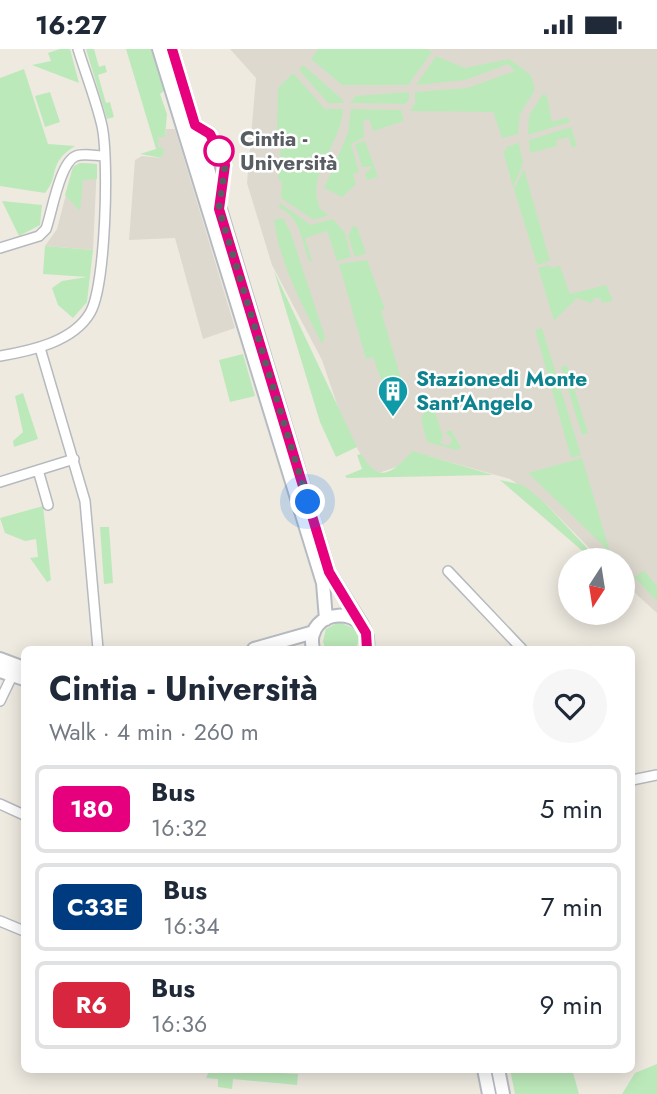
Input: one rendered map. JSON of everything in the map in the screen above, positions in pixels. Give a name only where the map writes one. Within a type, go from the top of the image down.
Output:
[{"type":"main road","points":[[159,49],[323,583],[326,619]]},
{"type":"main road","points":[[172,49],[195,125],[210,134],[225,165],[218,196],[329,572],[362,625],[366,633],[367,646]]},
{"type":"main road","points":[[200,189],[218,196]]},
{"type":"main road","points":[[265,646],[314,632],[326,619],[344,615],[362,625]]},
{"type":"main road","points":[[313,646],[314,632]]},
{"type":"main road","points":[[0,659],[15,672]]},
{"type":"main road","points":[[485,1073],[489,1094]]},
{"type":"main road","points":[[499,1073],[503,1094]]},
{"type":"street","points":[[0,356],[40,348],[76,327],[89,315],[96,300],[101,267],[105,156],[102,126],[78,49]]},
{"type":"street","points":[[0,248],[39,236],[46,229],[64,169],[70,160],[78,154],[105,156]]},
{"type":"street","points":[[40,348],[74,459],[87,520],[99,646]]},
{"type":"street","points":[[0,482],[74,459]]},
{"type":"street","points":[[38,470],[47,505]]},
{"type":"street","points":[[448,572],[519,646]]},
{"type":"street","points":[[0,701],[15,672]]},
{"type":"street","points":[[635,779],[657,775]]},
{"type":"street","points":[[0,804],[21,814]]},
{"type":"street","points":[[0,921],[21,929]]},
{"type":"shaded area","points":[[230,49],[657,49],[657,613],[635,593],[635,548],[589,548],[544,502],[510,479],[428,456],[373,475],[345,428],[322,360],[272,265],[247,183],[256,78]]},
{"type":"shaded area","points":[[166,129],[175,129],[235,328],[203,339],[175,238],[129,240],[135,160],[142,156],[162,158],[158,136],[165,136]]},
{"type":"shaded area","points":[[80,163],[97,164],[93,250],[45,246],[57,229],[73,167]]},
{"type":"green space","points":[[70,49],[79,83],[32,65],[51,61],[48,53]]},
{"type":"green space","points":[[86,49],[94,49],[99,67],[105,65],[107,72],[98,75],[106,103],[110,102],[114,117],[107,119]]},
{"type":"green space","points":[[126,49],[151,49],[164,91],[160,94],[167,114],[165,137],[158,137],[158,147],[164,148],[162,158],[140,154],[156,149]]},
{"type":"green space","points":[[318,49],[428,49],[432,52],[408,85],[342,85],[311,59]]},
{"type":"green space","points":[[436,56],[465,68],[509,59],[531,75],[535,90],[520,114],[518,134],[502,138],[493,112],[410,111],[415,104],[415,92],[467,88],[515,71],[508,64],[465,80],[416,85]]},
{"type":"green space","points":[[303,65],[344,103],[328,103],[299,70]]},
{"type":"green space","points":[[24,69],[48,144],[75,146],[66,152],[57,164],[45,193],[0,186],[0,78]]},
{"type":"green space","points":[[293,73],[325,109],[343,109],[341,122],[317,183],[320,209],[329,215],[314,220],[281,198],[282,181],[278,180],[282,134],[277,130],[278,88]]},
{"type":"green space","points":[[50,92],[60,122],[45,127],[35,96]]},
{"type":"green space","points":[[409,92],[409,100],[405,104],[350,103],[356,96]]},
{"type":"green space","points":[[543,94],[547,96],[552,122],[568,117],[570,122],[528,135],[529,115]]},
{"type":"green space","points":[[351,109],[401,110],[404,121],[373,131],[369,119],[363,121],[364,137],[351,144],[359,172],[353,174],[356,184],[342,197],[324,188],[348,133]]},
{"type":"green space","points":[[571,127],[577,146],[572,148],[569,137],[556,140],[557,146],[530,153],[529,140]]},
{"type":"green space","points":[[365,141],[378,177],[367,180],[365,174],[373,167],[362,167],[355,144]]},
{"type":"green space","points":[[519,143],[523,164],[513,187],[503,151],[507,150],[506,147]]},
{"type":"green space","points":[[80,163],[97,164],[97,179],[83,180],[80,211],[65,195],[73,167]]},
{"type":"green space","points":[[524,169],[550,261],[537,265],[514,189]]},
{"type":"green space","points":[[2,201],[42,205],[40,225],[19,236]]},
{"type":"green space","points":[[280,203],[311,225],[333,219],[345,233],[351,257],[337,261],[327,231],[305,238],[312,261],[309,261],[296,223],[286,211],[279,208]]},
{"type":"green space","points":[[283,218],[290,231],[325,337],[322,344],[281,252],[274,220]]},
{"type":"green space","points":[[353,226],[357,227],[366,253],[355,257],[348,236]]},
{"type":"green space","points":[[45,246],[93,250],[87,302],[73,318],[58,305],[52,288],[62,281],[87,277],[43,274]]},
{"type":"green space","points":[[367,260],[385,309],[381,311],[401,378],[382,383],[373,357],[366,359],[339,264]]},
{"type":"green space","points":[[550,265],[551,268],[560,266],[570,294],[606,285],[613,301],[602,303],[600,298],[595,298],[591,303],[577,298],[554,321],[538,268]]},
{"type":"green space","points":[[274,271],[357,447],[336,457],[320,422]]},
{"type":"green space","points":[[542,328],[581,455],[571,458],[535,330]]},
{"type":"green space","points":[[243,354],[255,396],[230,402],[219,360]]},
{"type":"green space","points":[[567,365],[588,433],[582,435],[561,367]]},
{"type":"green space","points":[[23,393],[38,439],[14,447],[13,441],[23,432],[15,396]]},
{"type":"green space","points":[[431,399],[443,437],[440,443],[449,446],[452,439],[445,432],[451,430],[461,448],[456,450],[427,442],[421,419]]},
{"type":"green space","points":[[412,451],[493,475],[345,476],[362,469],[357,455],[361,454],[374,469],[386,472],[392,470]]},
{"type":"green space","points":[[582,458],[609,548],[606,548],[528,473]]},
{"type":"green space","points":[[500,480],[523,485],[544,502],[587,548],[579,548]]},
{"type":"green space","points":[[43,506],[51,580],[47,582],[30,558],[38,557],[36,539],[25,541],[5,533],[0,518]]},
{"type":"green space","points":[[100,527],[109,527],[113,583],[104,584]]},
{"type":"green space","points":[[644,571],[657,586],[657,601],[635,578]]},
{"type":"green space","points":[[339,622],[355,629],[359,639],[357,646],[324,646],[326,629]]},
{"type":"green space","points":[[657,1064],[657,1094],[622,1094],[635,1073]]},
{"type":"green space","points":[[208,1073],[298,1074],[297,1085],[233,1079],[232,1089],[218,1087],[218,1079],[206,1078]]},
{"type":"green space","points":[[511,1073],[573,1073],[579,1094],[515,1094]]},
{"type":"bus line","name":"180","points":[[172,49],[195,125],[206,129],[214,139],[225,165],[219,209],[329,572],[362,625],[367,646]]},
{"type":"place","name":"Cintia - Università","points":[[219,151]]},
{"type":"place","name":"Stazionedi Monte Sant'Angelo","points":[[393,418]]},
{"type":"route","points":[[219,151],[218,148],[225,165],[225,173],[219,196],[219,209],[308,502]]}]
